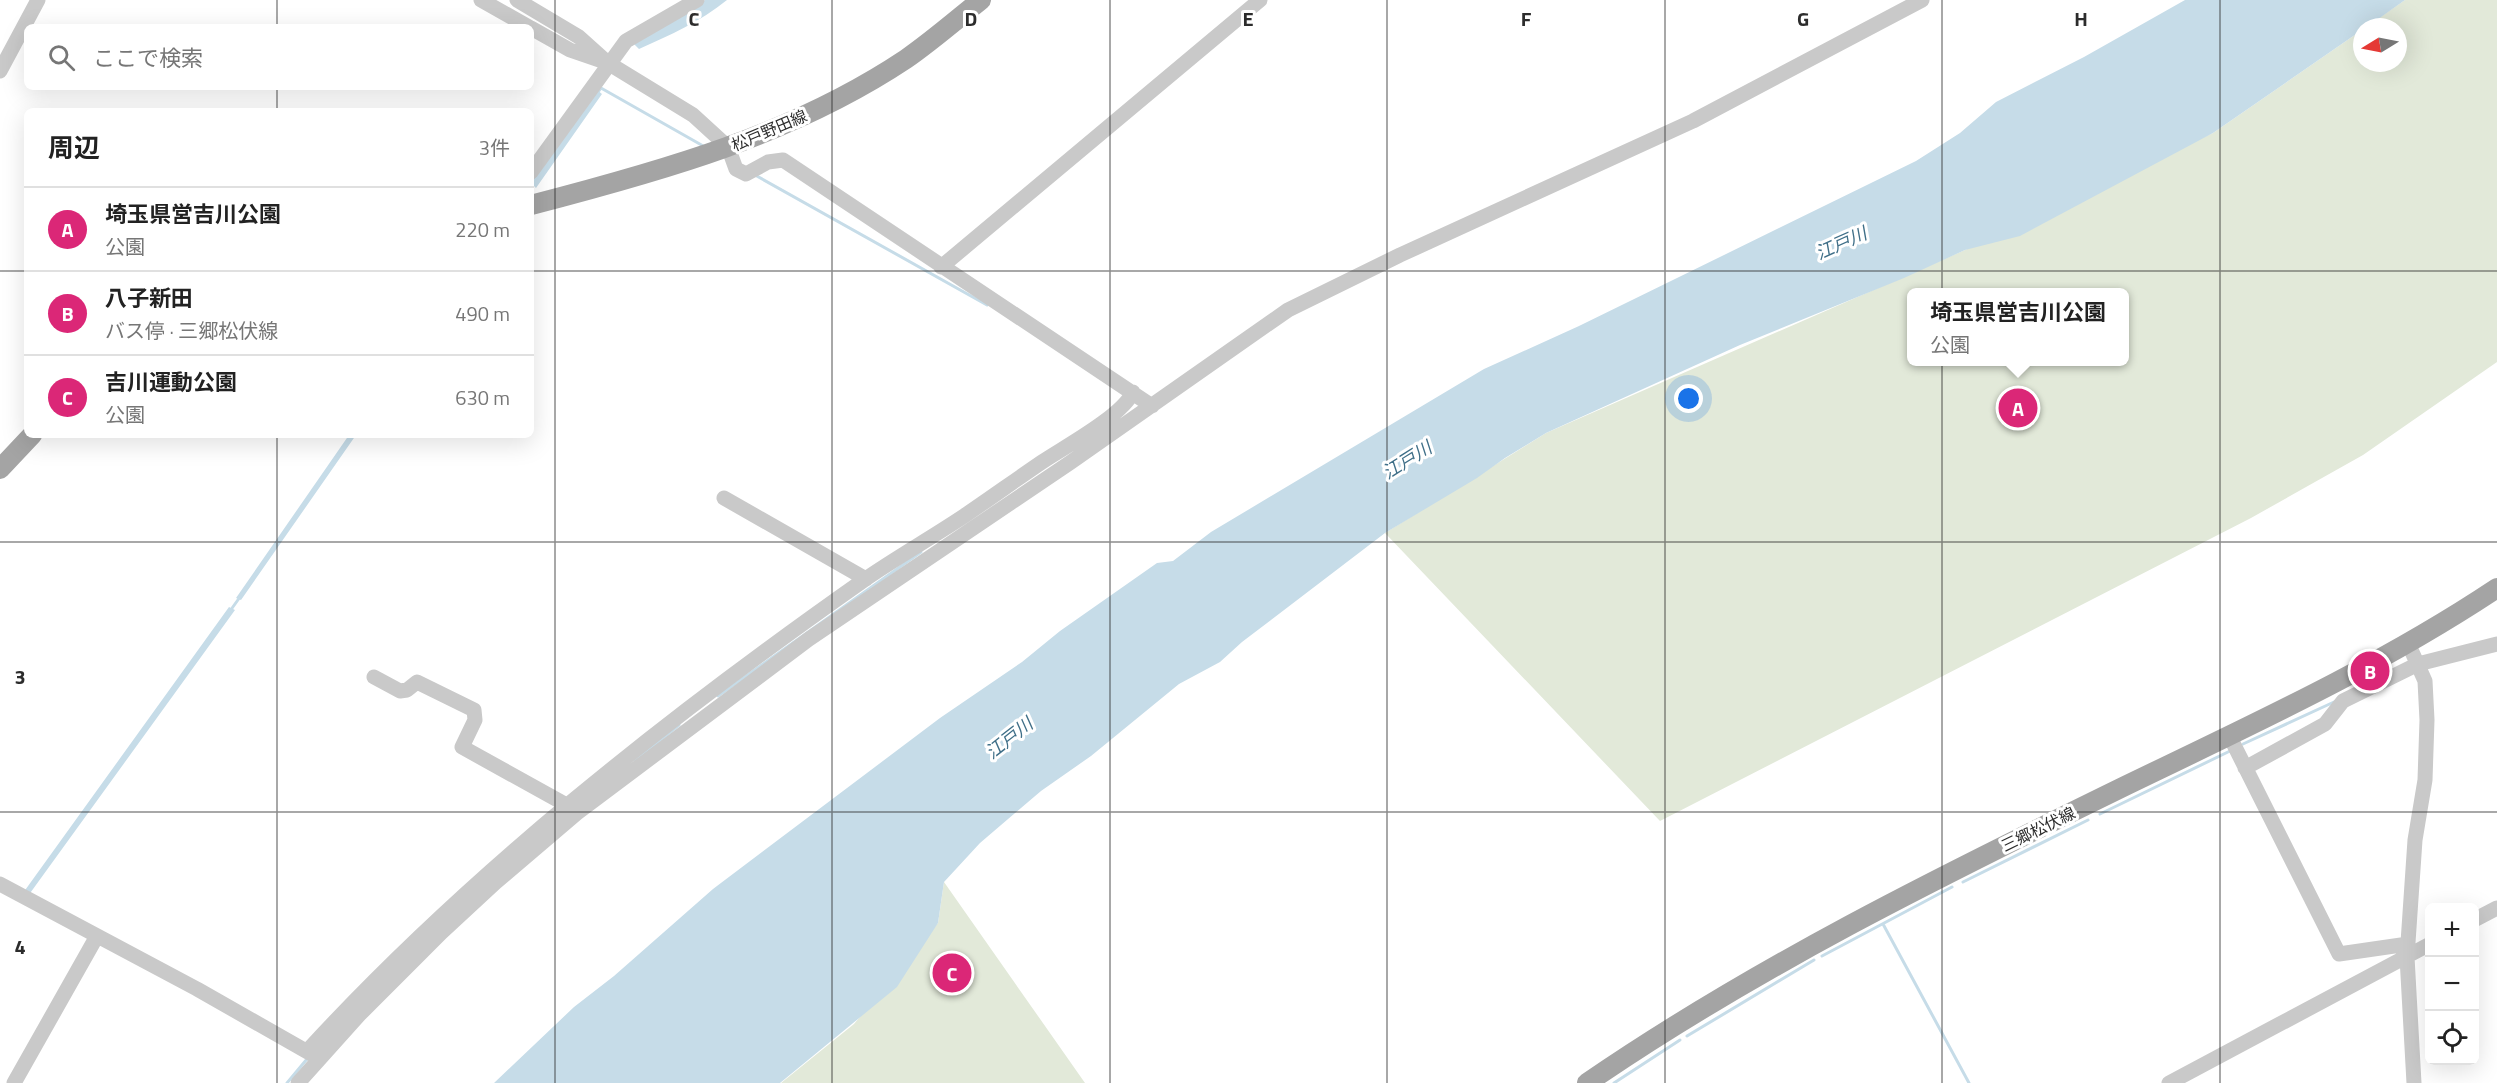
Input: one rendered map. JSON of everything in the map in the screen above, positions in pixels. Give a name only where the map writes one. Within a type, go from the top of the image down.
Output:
[{"type":"main road","name":"松戸野田線","points":[[534,204],[632,179],[728,147],[808,115],[906,58],[981,0]]},
{"type":"main road","points":[[0,469],[29,438]]},
{"type":"main road","name":"三郷松伏線","points":[[1587,1083],[1760,976],[1879,909],[2088,804],[2230,737],[2408,643],[2497,588]]},
{"type":"street","points":[[25,24],[38,0]]},
{"type":"street","points":[[481,0],[523,24]]},
{"type":"street","points":[[517,0],[579,37],[608,63],[693,115],[728,147],[736,169],[746,174],[768,162],[783,160],[1152,406]]},
{"type":"street","points":[[534,168],[626,41],[697,0]]},
{"type":"street","points":[[941,267],[1260,0]]},
{"type":"street","points":[[298,1083],[313,1055],[350,1004],[504,858],[809,639],[1152,406],[1288,310],[1378,265],[1693,121],[1922,0]]},
{"type":"street","points":[[0,70],[24,26]]},
{"type":"street","points":[[534,30],[570,50],[608,63]]},
{"type":"street","points":[[572,808],[655,734],[866,579],[945,529],[1098,425],[1129,401],[1133,392]]},
{"type":"street","points":[[724,498],[866,579]]},
{"type":"street","points":[[2408,643],[2425,681],[2426,701],[2425,780],[2415,840],[2407,950],[2414,1083]]},
{"type":"street","points":[[2245,768],[2325,724],[2343,701],[2418,664],[2497,644]]},
{"type":"street","points":[[374,677],[400,691],[407,690],[417,682],[474,710],[475,720],[462,747],[572,808]]},
{"type":"street","points":[[2230,737],[2339,954],[2407,950],[2425,945]]},
{"type":"street","points":[[0,884],[313,1055]]},
{"type":"street","points":[[2479,918],[2497,908]]},
{"type":"street","points":[[14,1083],[98,936]]},
{"type":"street","points":[[2169,1083],[2407,950]]},
{"type":"green space","points":[[2405,0],[2497,0],[2497,362],[2363,455],[2251,518],[1660,821],[1385,533],[1546,433],[1965,250],[2213,133],[2353,36],[2353,72],[2407,72],[2407,18],[2379,18]]},
{"type":"green space","points":[[944,882],[1085,1083],[781,1083],[854,1024],[938,923]]},
{"type":"water","points":[[705,0],[727,0],[695,21],[651,44],[639,49],[633,43]]},
{"type":"water","name":"江戸川","points":[[2185,0],[2405,0],[2380,18],[2353,18],[2353,36],[2213,133],[2020,236],[1965,250],[1904,278],[1740,345],[1546,433],[1477,478],[1385,533],[1242,642],[1220,662],[1179,684],[1091,756],[1041,791],[980,843],[944,882],[938,923],[897,987],[780,1083],[494,1083],[574,1007],[614,976],[713,889],[940,718],[1022,662],[1060,631],[1157,563],[1173,561],[1211,532],[1484,369],[1579,326],[1916,161],[1960,133],[1996,102],[2084,57]]},
{"type":"water","points":[[596,89],[602,94],[536,188],[534,179]]},
{"type":"water","points":[[347,438],[354,438],[241,600],[236,598]]},
{"type":"water","points":[[229,607],[235,610],[28,896],[23,893]]},
{"type":"waterway","points":[[597,93],[601,88],[705,147]]},
{"type":"waterway","points":[[755,175],[987,305]]},
{"type":"waterway","points":[[718,696],[921,552]]},
{"type":"waterway","points":[[230,611],[240,597]]},
{"type":"waterway","points":[[2243,744],[2334,702]]},
{"type":"waterway","points":[[635,760],[679,725]]},
{"type":"waterway","points":[[2100,814],[2230,751]]},
{"type":"waterway","points":[[1963,882],[2088,820]]},
{"type":"waterway","points":[[1822,956],[1952,887]]},
{"type":"waterway","points":[[1883,924],[1969,1083]]},
{"type":"waterway","points":[[1687,1036],[1814,960]]},
{"type":"waterway","points":[[1614,1083],[1680,1040]]},
{"type":"waterway","points":[[287,1083],[307,1059]]},
{"type":"place","name":"埼玉県営吉川公園","points":[[2018,408]]},
{"type":"place","name":"八子新田","points":[[2370,671]]},
{"type":"place","name":"吉川運動公園","points":[[952,973]]}]
